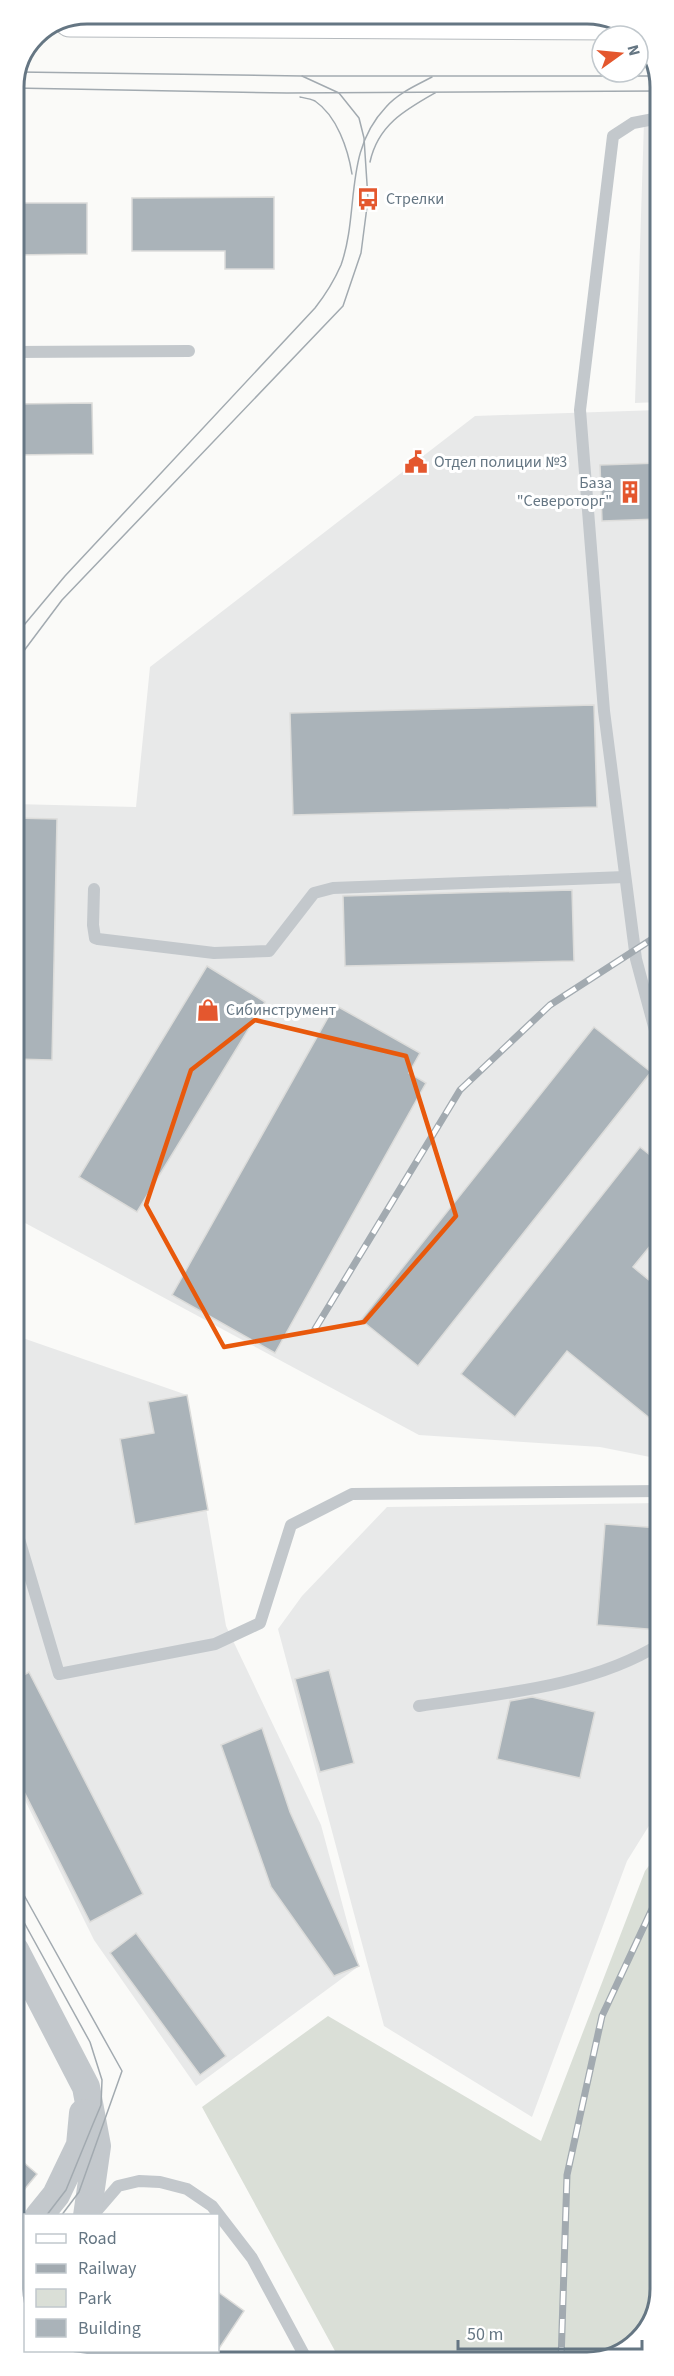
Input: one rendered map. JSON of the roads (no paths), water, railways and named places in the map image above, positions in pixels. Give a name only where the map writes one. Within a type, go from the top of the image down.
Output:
[{"type":"street","points":[[24,1967],[86,2087],[98,2146],[87,2214]]},
{"type":"street","points":[[41,2214],[56,2195],[80,2145],[86,2087]]},
{"type":"lane","points":[[650,120],[633,123],[613,136],[580,410],[604,711],[636,959],[650,1012]]},
{"type":"lane","points":[[24,352],[189,351]]},
{"type":"lane","points":[[94,890],[95,938],[214,953],[269,951],[314,893],[333,888],[625,877]]},
{"type":"lane","points":[[24,1556],[59,1674],[215,1644],[261,1623],[291,1525],[352,1494],[650,1491]]},
{"type":"lane","points":[[419,1706],[558,1684],[641,1656],[650,1650]]},
{"type":"lane","points":[[95,2214],[118,2186],[139,2181],[160,2182],[187,2189],[212,2206],[218,2214]]},
{"type":"lane","points":[[219,2215],[252,2258],[303,2352]]},
{"type":"tram line","points":[[26,72],[302,76],[649,76]]},
{"type":"tram line","points":[[24,651],[62,600],[343,306],[361,253],[368,199],[364,138],[359,118],[339,93],[302,76]]},
{"type":"tram line","points":[[24,625],[65,576],[319,303],[333,282],[347,245],[358,163],[372,124],[396,98],[432,77]]},
{"type":"tram line","points":[[24,88],[287,93],[650,91]]},
{"type":"tram line","points":[[370,162],[379,138],[386,128],[403,113],[435,93]]},
{"type":"tram line","points":[[300,97],[315,101],[330,115],[348,154],[352,174]]},
{"type":"tram line","points":[[24,1895],[122,2071],[79,2192],[62,2214]]},
{"type":"tram line","points":[[24,1922],[90,2042],[102,2080],[101,2105],[66,2190],[48,2214]]},
{"type":"railway","points":[[315,1329],[460,1090],[550,1005],[650,940]]},
{"type":"railway","points":[[561,2352],[567,2175],[602,2016],[650,1913]]},
{"type":"place","name":"Стрелки","points":[[368,199]]},
{"type":"place","name":"Отдел полиции №3","points":[[416,462]]},
{"type":"place","name":"База \"Североторг\"","points":[[630,492]]},
{"type":"place","name":"Сибинструмент","points":[[208,1010]]}]
